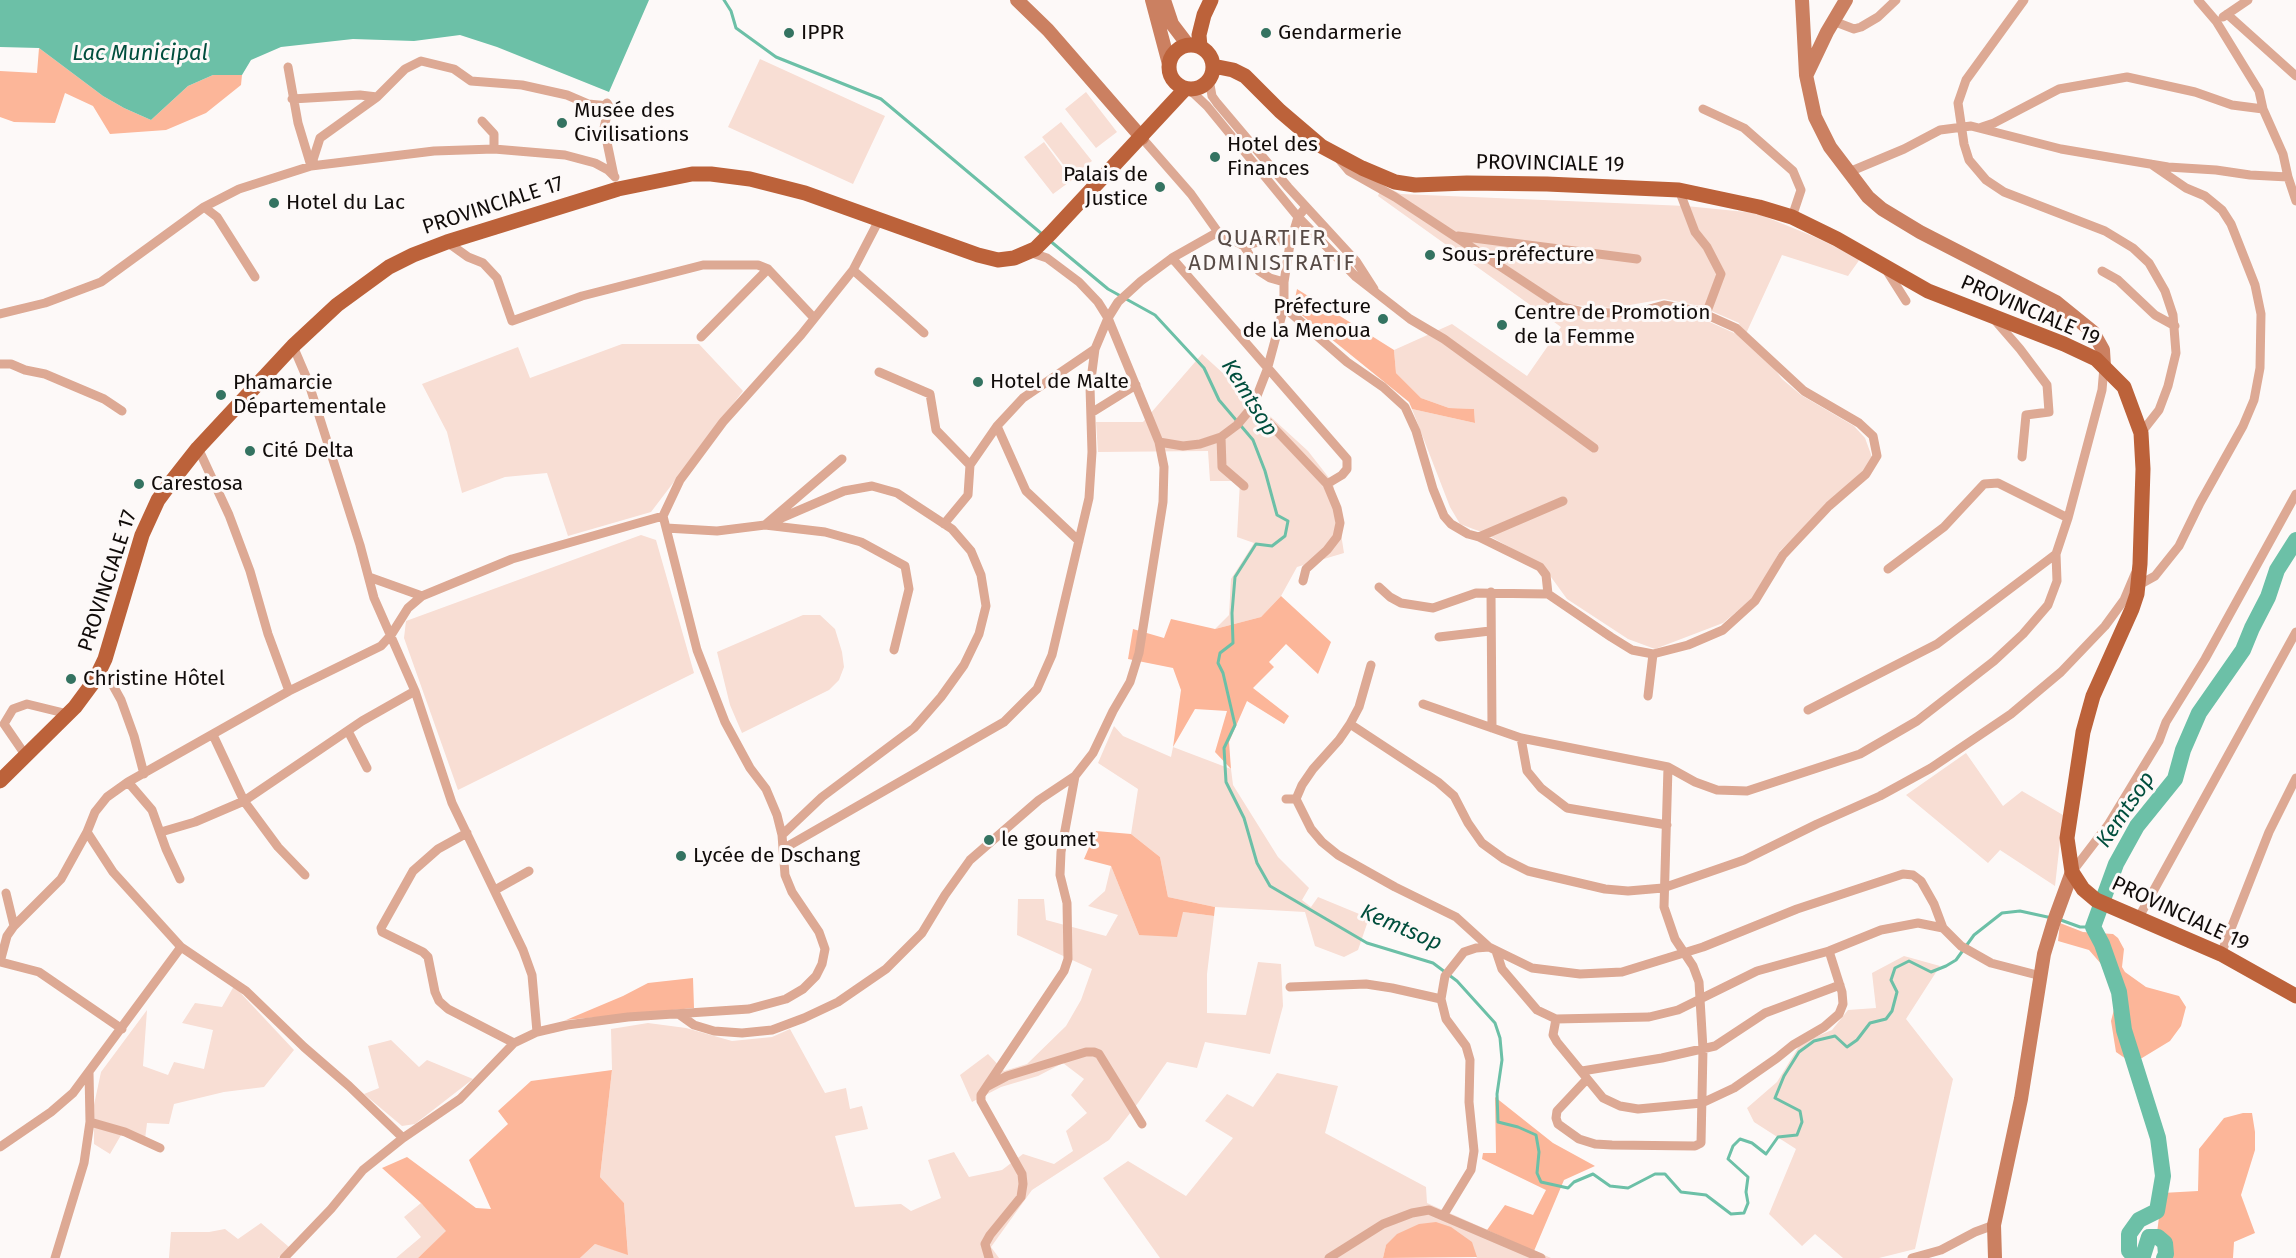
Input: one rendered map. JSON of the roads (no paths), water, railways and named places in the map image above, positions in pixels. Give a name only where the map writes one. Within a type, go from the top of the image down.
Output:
[{"type":"main road","points":[[1187,89],[1173,78],[1170,64],[1176,52],[1194,46],[1211,0]]},
{"type":"main road","points":[[1040,243],[1187,89],[1200,87],[1211,73],[1209,55],[1194,46]]},
{"type":"main road","name":"PROVINCIALE 19","points":[[1211,73],[1233,70],[1245,76],[1304,132],[1334,153],[1377,176],[1416,185],[1547,184],[1679,190],[1748,204],[1792,217],[1837,239],[1928,291],[2096,359],[2124,387],[2141,433],[2143,469],[2140,564],[2132,609],[2093,696],[2083,732],[2067,838],[2072,872],[2083,889],[2102,903],[2221,954],[2296,996]]},
{"type":"main road","name":"PROVINCIALE 17","points":[[0,780],[68,714],[100,671],[150,516],[172,481],[198,448],[293,346],[337,305],[372,279],[413,255],[616,183],[692,174],[728,176],[806,193],[978,255],[998,260],[1014,258],[1040,243]]},
{"type":"street","points":[[1017,0],[1048,30],[1191,194],[1218,232],[1244,246],[1259,271],[1270,278],[1284,282]]},
{"type":"street","points":[[1152,0],[1170,64]]},
{"type":"street","points":[[1164,0],[1172,24],[1194,46]]},
{"type":"street","points":[[1422,704],[1521,738],[1668,767],[1695,782],[1717,790],[1747,791],[1860,754],[1930,711],[1994,661],[2023,634],[2048,605],[2057,581],[2056,554],[2068,518],[2102,390],[2103,350],[2093,332],[2056,302],[1920,232],[1868,197],[1830,147],[1815,117],[1806,75],[1802,0]]},
{"type":"street","points":[[1806,75],[1846,0]]},
{"type":"street","points":[[1833,21],[1854,29],[1861,27],[1878,17],[1896,0]]},
{"type":"street","points":[[2024,0],[1966,80],[1958,103],[1960,128],[1969,160],[1986,180],[2004,192],[2104,231],[2133,248],[2149,263],[2165,291],[2175,326],[2176,353],[2168,386],[2158,410],[2141,433]]},
{"type":"street","points":[[2198,0],[2216,21],[2259,91],[2263,109],[2283,154],[2296,201]]},
{"type":"street","points":[[2216,21],[2248,0]]},
{"type":"street","points":[[2227,14],[2296,76]]},
{"type":"street","points":[[310,166],[320,138],[377,97],[405,69],[421,61],[454,69],[471,81],[522,85],[567,95],[588,104],[606,103],[604,128],[616,183]]},
{"type":"street","points":[[288,67],[292,99],[310,166]]},
{"type":"street","points":[[1211,73],[1212,96],[1217,103],[1306,207],[1356,261],[1375,291]]},
{"type":"street","points":[[1982,127],[2059,89],[2127,77],[2195,92],[2232,105],[2263,109]]},
{"type":"street","points":[[1187,89],[1207,106],[1298,217],[1356,278],[1410,319],[1444,339],[1594,448]]},
{"type":"street","points":[[292,99],[360,95],[377,97]]},
{"type":"street","points":[[1703,109],[1744,128],[1793,171],[1801,190],[1792,217]]},
{"type":"street","points":[[482,121],[494,134],[494,149]]},
{"type":"street","points":[[1849,172],[1904,149],[1940,130],[1971,126],[2061,148],[2151,164],[2288,177]]},
{"type":"street","points":[[0,314],[45,303],[101,282],[204,207],[239,189],[310,166],[434,151],[494,149],[565,155],[595,163],[608,170],[616,183]]},
{"type":"street","points":[[1334,153],[1349,171],[1395,197],[1562,307],[1583,312],[1622,313],[1639,312],[1664,305],[1698,310],[1736,328],[1804,391],[1860,423],[1873,436],[1877,456],[1866,474],[1829,506],[1783,555],[1755,601],[1723,630],[1688,645],[1653,654],[1632,650],[1548,594],[1491,592],[1465,595],[1432,608],[1401,603],[1389,597],[1378,587]]},
{"type":"street","points":[[2137,586],[2155,576],[2179,546],[2243,426],[2254,400],[2260,368],[2261,314],[2255,285],[2231,224],[2222,210],[2205,196],[2186,188],[2151,164]]},
{"type":"street","points":[[1679,190],[1695,232],[1707,247],[1721,274],[1706,314]]},
{"type":"street","points":[[204,207],[217,217],[255,277]]},
{"type":"street","points":[[1159,442],[1183,446],[1200,444],[1221,437],[1237,425],[1253,406],[1268,370],[1284,307],[1284,282],[1290,244],[1298,217],[1306,207]]},
{"type":"street","points":[[285,1258],[331,1209],[363,1170],[403,1138],[460,1099],[514,1043],[537,1032],[567,1025],[628,1017],[749,1010],[786,999],[803,989],[816,976],[822,964],[825,949],[819,932],[792,892],[785,875],[782,835],[777,814],[766,789],[750,768],[725,722],[713,691],[698,650],[663,516],[680,480],[723,423],[853,270],[879,220]]},
{"type":"street","points":[[783,849],[1004,722],[1036,689],[1052,655],[1089,498],[1092,452],[1090,387],[1095,349],[1108,318],[1118,302],[1172,258],[1218,232]]},
{"type":"street","points":[[1456,236],[1637,259]]},
{"type":"street","points":[[1244,246],[1276,240],[1290,244]]},
{"type":"street","points":[[447,242],[468,257],[483,263],[497,278],[512,321],[582,296],[703,265],[758,265],[768,269],[814,318]]},
{"type":"street","points":[[680,1015],[694,1024],[714,1031],[742,1033],[772,1030],[838,1002],[886,969],[922,933],[970,860],[1039,800],[1076,776],[1093,753],[1130,682],[1139,653],[1163,502],[1164,467],[1159,442],[1108,318],[1098,302],[1079,282],[1047,258],[1040,243]]},
{"type":"street","points":[[1172,258],[1347,459],[1347,469],[1327,484]]},
{"type":"street","points":[[1884,266],[1906,301]]},
{"type":"street","points":[[701,337],[768,269]]},
{"type":"street","points":[[853,270],[924,333]]},
{"type":"street","points":[[2102,271],[2118,280],[2155,315],[2175,326]]},
{"type":"street","points":[[1284,307],[1347,362],[1383,387],[1404,407],[1416,431],[1433,489],[1444,516],[1458,530],[1479,537],[1540,567],[1546,575],[1548,594]]},
{"type":"street","points":[[1992,316],[2047,385],[2049,412],[2026,415],[2022,457]]},
{"type":"street","points":[[293,346],[308,381],[374,598],[415,691],[453,803],[523,950],[532,975],[537,1032]]},
{"type":"street","points":[[944,524],[968,495],[970,465],[997,426],[1023,398],[1095,349]]},
{"type":"street","points":[[0,364],[12,364],[45,374],[104,399],[122,411]]},
{"type":"street","points":[[879,372],[930,394],[936,430],[970,465]]},
{"type":"street","points":[[1090,413],[1136,385]]},
{"type":"street","points":[[1253,406],[1327,484],[1337,508],[1340,523],[1337,537],[1327,550],[1306,569],[1303,581]]},
{"type":"street","points":[[997,426],[1026,491],[1079,541]]},
{"type":"street","points":[[1221,437],[1222,467],[1244,486]]},
{"type":"street","points":[[198,448],[229,515],[250,571],[268,634],[289,691]]},
{"type":"street","points":[[765,525],[842,459]]},
{"type":"street","points":[[1888,569],[1944,528],[1984,484],[1998,483],[2068,518]]},
{"type":"street","points":[[765,525],[844,491],[872,486],[897,493],[944,524],[971,551],[981,575],[986,606],[979,634],[964,665],[941,697],[914,728],[822,797],[782,835]]},
{"type":"street","points":[[1995,1258],[1995,1225],[2021,1099],[2041,976],[2055,917],[2072,872],[2108,825],[2159,741],[2166,722],[2205,659],[2296,494]]},
{"type":"street","points":[[1479,537],[1563,501]]},
{"type":"street","points":[[122,1029],[39,972],[1,962],[3,949],[14,926],[61,879],[87,832],[95,812],[106,797],[128,782],[289,691],[381,646],[391,636],[408,608],[422,596],[512,559],[663,516]]},
{"type":"street","points":[[666,528],[717,531],[765,525],[825,531],[861,542],[905,566],[909,589],[894,650]]},
{"type":"street","points":[[1808,711],[1937,644],[2056,554]]},
{"type":"street","points":[[1350,724],[1438,782],[1454,796],[1482,843],[1504,860],[1528,871],[1605,889],[1628,891],[1663,888],[1744,860],[1880,796],[1931,768],[2011,714],[2061,672],[2105,626],[2124,600],[2140,564]]},
{"type":"street","points":[[369,577],[422,596]]},
{"type":"street","points":[[1491,592],[1492,728]]},
{"type":"street","points":[[1439,637],[1490,631]]},
{"type":"street","points":[[2139,917],[2296,632]]},
{"type":"street","points":[[1648,696],[1653,654]]},
{"type":"street","points":[[1371,664],[1359,707],[1350,724],[1291,799],[1311,829],[1338,855],[1395,887],[1456,917],[1493,949],[1532,968],[1580,974],[1622,972],[1703,947],[1797,909],[1903,874],[1913,875],[1921,881],[1934,904],[1942,928]]},
{"type":"street","points":[[100,671],[111,682],[121,700],[144,774]]},
{"type":"street","points":[[161,832],[195,822],[244,801],[348,731],[415,691]]},
{"type":"street","points":[[26,756],[4,724],[13,709],[27,704],[68,714]]},
{"type":"street","points":[[348,731],[367,768]]},
{"type":"street","points":[[213,735],[244,801],[278,847],[305,875]]},
{"type":"street","points":[[1521,738],[1527,771],[1541,788],[1567,808],[1667,825]]},
{"type":"street","points":[[1668,767],[1664,907],[1675,939],[1693,966],[1699,982],[1703,1049],[1703,1138],[1701,1143],[1695,1146],[1595,1144],[1579,1139],[1558,1124],[1557,1111],[1585,1075],[1703,1049],[1715,1046],[1765,1013],[1840,984]]},
{"type":"street","points":[[989,1258],[986,1244],[990,1235],[1021,1197],[1023,1184],[1022,1174],[981,1101],[981,1095],[1064,971],[1068,959],[1067,903],[1060,875],[1061,852],[1076,776]]},
{"type":"street","points":[[2221,954],[2269,832],[2296,778]]},
{"type":"street","points":[[128,782],[152,810],[180,879]]},
{"type":"street","points":[[87,832],[112,872],[181,947],[246,991],[403,1138]]},
{"type":"street","points":[[467,833],[438,849],[413,871],[381,928],[382,932],[423,952],[428,957],[435,992],[439,1001],[448,1009],[514,1043]]},
{"type":"street","points":[[495,890],[529,871]]},
{"type":"street","points":[[6,893],[14,926]]},
{"type":"street","points":[[1493,949],[1502,969],[1537,1010],[1556,1018],[1649,1017],[1678,1010],[1757,970],[1829,951],[1881,930],[1900,925],[1927,924],[1942,928],[1965,949],[1991,963],[2041,976]]},
{"type":"street","points":[[0,1147],[73,1094],[181,947]]},
{"type":"street","points":[[1443,1216],[1471,1170],[1474,1151],[1469,1102],[1470,1059],[1466,1046],[1446,1019],[1442,999],[1445,976],[1464,952],[1476,948],[1493,949]]},
{"type":"street","points":[[1556,1018],[1553,1035],[1603,1098],[1620,1107],[1638,1109],[1702,1103],[1734,1088],[1839,1014],[1843,1004],[1840,984],[1829,951]]},
{"type":"street","points":[[1290,987],[1366,984],[1392,987],[1442,999]]},
{"type":"street","points":[[986,1087],[1007,1076],[1086,1052],[1094,1052],[1099,1054],[1142,1124]]},
{"type":"street","points":[[55,1258],[84,1163],[90,1122],[89,1072]]},
{"type":"street","points":[[90,1122],[125,1132],[160,1148]]},
{"type":"street","points":[[1329,1258],[1383,1224],[1412,1213],[1429,1210],[1541,1258]]},
{"type":"street","points":[[1912,1258],[1941,1250],[1975,1232],[1995,1225]]},
{"type":"water","name":"Lac Municipal","points":[[0,0],[649,0],[609,92],[497,47],[460,35],[414,41],[353,39],[281,47],[251,60],[242,75],[213,75],[188,86],[151,120],[103,96],[39,48],[0,47]]},
{"type":"waterway","name":"Kemtsop","points":[[724,0],[731,11],[736,28],[776,57],[881,99],[1042,234]]},
{"type":"waterway","name":"Kemtsop","points":[[1049,240],[1108,289],[1155,315],[1204,368],[1219,400],[1253,440],[1265,471],[1277,515],[1288,521],[1285,536],[1272,546],[1256,544],[1235,577],[1232,613],[1233,643],[1220,653],[1218,663],[1223,673],[1235,725],[1224,748],[1226,782],[1244,818],[1257,863],[1270,886],[1367,943],[1433,963],[1457,981],[1495,1023],[1500,1038],[1502,1060],[1497,1094],[1498,1122],[1536,1135],[1539,1152],[1537,1173],[1541,1182],[1568,1188],[1574,1182],[1593,1174],[1610,1186],[1628,1188],[1655,1174],[1665,1174],[1681,1192],[1706,1195],[1731,1214],[1744,1213],[1748,1203],[1746,1192],[1748,1177],[1728,1159],[1733,1146],[1740,1139],[1752,1143],[1766,1154],[1778,1137],[1797,1135],[1802,1122],[1800,1111],[1775,1098],[1784,1076],[1799,1052],[1814,1041],[1835,1036],[1847,1047],[1857,1040],[1870,1023],[1886,1019],[1892,1011],[1897,992],[1891,980],[1895,968],[1909,961],[1931,972],[1946,966],[1956,960],[1974,935],[2002,913],[2020,911],[2052,918]]},
{"type":"waterway","name":"Kemtsop","points":[[2164,1258],[2165,1243],[2158,1237],[2149,1237],[2143,1256],[2137,1258],[2129,1251],[2129,1234],[2139,1220],[2157,1211],[2163,1176],[2158,1138],[2124,1030],[2119,992],[2102,944],[2093,927],[2116,864],[2137,826],[2175,779],[2183,750],[2199,713],[2243,650],[2268,597],[2277,570],[2296,540]]},
{"type":"waterway","name":"Kemtsop","points":[[2058,919],[2080,927],[2093,927]]},
{"type":"place","name":"IPPR","points":[[789,33]]},
{"type":"place","name":"Gendarmerie","points":[[1266,33]]},
{"type":"place","name":"Musée des Civilisations","points":[[562,123]]},
{"type":"place","name":"Hotel des Finances","points":[[1215,157]]},
{"type":"place","name":"Palais de Justice","points":[[1160,187]]},
{"type":"place","name":"Hotel du Lac","points":[[274,203]]},
{"type":"place","name":"Sous-préfecture","points":[[1430,255]]},
{"type":"place","name":"Préfecture de la Menoua","points":[[1383,319]]},
{"type":"place","name":"Centre de Promotion de la Femme","points":[[1502,325]]},
{"type":"place","name":"Hotel de Malte","points":[[978,382]]},
{"type":"place","name":"Phamarcie Départementale","points":[[221,395]]},
{"type":"place","name":"Cité Delta","points":[[250,451]]},
{"type":"place","name":"Carestosa","points":[[139,484]]},
{"type":"place","name":"Christine Hôtel","points":[[71,679]]},
{"type":"place","name":"le goumet","points":[[989,840]]},
{"type":"place","name":"Lycée de Dschang","points":[[681,856]]},
{"type":"district","name":"QUARTIER ADMINISTRATIF","points":[[1272,252]]}]
